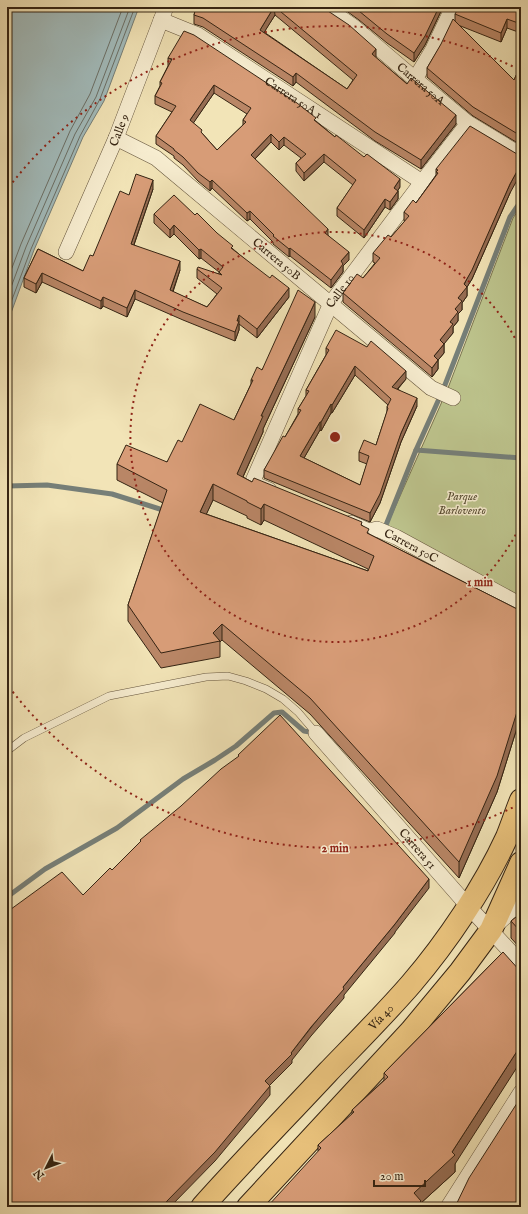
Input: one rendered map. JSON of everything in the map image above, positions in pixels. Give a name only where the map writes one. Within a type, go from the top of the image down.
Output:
[{"type":"highway","name":"Vía 40","points":[[202,1207],[394,1003],[436,953],[486,878],[507,837],[521,800]]},
{"type":"highway","points":[[248,1207],[411,1031],[460,972],[491,930],[521,862]]},
{"type":"street","name":"Carrera 50A","points":[[325,7],[354,28],[468,123],[521,154]]},
{"type":"street","points":[[415,80],[433,49],[453,7]]},
{"type":"street","name":"Calle 9","points":[[66,252],[116,138],[164,14]]},
{"type":"street","name":"Carrera 50A 1","points":[[164,14],[422,182]]},
{"type":"street","name":"Calle 10","points":[[281,494],[252,482],[331,304],[468,123]]},
{"type":"street","name":"Carrera 50B","points":[[116,138],[156,158],[433,389],[454,398]]},
{"type":"street","name":"Carrera 50C","points":[[340,518],[369,530],[377,529],[396,537],[521,605]]},
{"type":"street","name":"Carrera 51","points":[[316,733],[468,906],[521,962]]},
{"type":"street","points":[[491,930],[521,903]]},
{"type":"street","points":[[448,1207],[521,1092]]},
{"type":"lane","points":[[7,751],[24,738],[109,696],[206,677],[228,676],[266,689],[283,699],[298,712],[316,733]]},
{"type":"green space","name":"Parque Barlovento","points":[[521,206],[521,599],[385,530],[448,388],[513,218]]},
{"type":"water","points":[[7,7],[139,7],[104,101],[83,137],[34,250],[7,324]]},
{"type":"building","points":[[196,7],[274,7],[260,30],[347,89],[357,75],[275,7],[322,7],[349,25],[376,49],[372,54],[407,84],[411,78],[456,115],[421,160],[375,132],[296,73],[293,77],[203,18],[194,15]]},
{"type":"building","points":[[354,7],[439,7],[425,36],[414,53],[387,34]]},
{"type":"building","points":[[459,7],[521,7],[521,24],[507,19],[501,33],[455,14]]},
{"type":"building","points":[[453,19],[514,80],[521,65],[521,136],[473,107],[427,68]]},
{"type":"building","points":[[184,31],[194,35],[297,103],[316,118],[314,120],[335,137],[336,135],[364,157],[367,154],[400,179],[394,188],[398,191],[390,202],[385,199],[364,230],[337,208],[356,180],[324,154],[304,173],[296,163],[306,154],[284,137],[279,142],[271,134],[251,155],[328,229],[325,233],[349,252],[341,261],[343,264],[331,280],[273,236],[274,235],[250,211],[247,213],[212,180],[210,182],[198,173],[174,149],[156,136],[176,106],[155,96],[162,83],[160,82],[172,59],[168,58]],"holes":[[[214,85],[251,108],[243,120],[246,122],[217,150],[201,132],[202,130],[190,120]]]},
{"type":"building","points":[[470,126],[521,155],[521,164],[510,184],[472,270],[464,284],[467,287],[458,298],[462,301],[455,309],[458,312],[450,322],[453,324],[440,340],[444,344],[434,356],[438,360],[432,368],[343,293],[357,274],[363,278],[380,258],[373,253],[388,235],[391,237],[409,216],[404,212],[413,200],[416,203],[438,173],[436,172],[438,170],[436,169]]},
{"type":"building","points":[[136,174],[153,180],[131,244],[180,261],[170,290],[207,307],[222,288],[197,269],[198,267],[222,275],[219,272],[223,267],[201,249],[199,250],[174,225],[170,230],[154,214],[174,195],[195,215],[197,213],[217,233],[233,246],[231,248],[270,278],[272,275],[289,288],[257,329],[239,315],[237,321],[239,321],[235,332],[183,312],[135,290],[127,308],[103,297],[101,301],[42,273],[36,284],[24,278],[38,249],[83,271],[90,255],[93,256],[120,191],[129,195]]},
{"type":"building","points":[[298,290],[315,302],[261,416],[263,416],[237,474],[252,482],[254,478],[362,522],[361,525],[369,529],[367,533],[521,611],[521,699],[497,776],[459,862],[310,698],[222,624],[213,633],[220,641],[161,653],[128,605],[167,490],[117,464],[126,445],[167,462],[178,440],[182,442],[200,404],[234,420],[253,380],[251,380],[257,367],[262,370]],"holes":[[[213,484],[261,509],[264,504],[374,556],[368,571],[200,512]]]},
{"type":"building","points":[[336,330],[367,347],[371,341],[406,371],[392,387],[417,398],[401,433],[380,494],[370,513],[264,470],[283,436],[285,437],[301,410],[298,409],[309,391],[306,390],[329,350],[326,348]],"holes":[[[355,366],[391,399],[387,407],[388,408],[376,445],[364,440],[359,452],[369,456],[360,485],[300,456]]]},
{"type":"building","points":[[280,715],[429,879],[395,924],[343,987],[344,989],[311,1027],[291,1053],[292,1054],[265,1081],[270,1086],[215,1152],[167,1201],[163,1207],[7,1207],[7,912],[62,872],[83,895],[110,868],[112,870],[141,841],[140,840],[181,806],[221,769],[239,756],[238,755]]},
{"type":"building","points":[[521,913],[521,932],[511,921]]},
{"type":"building","points":[[503,952],[521,972],[521,1045],[452,1152],[455,1155],[414,1193],[421,1201],[415,1207],[267,1207],[321,1148],[318,1145],[354,1112],[352,1110],[388,1077],[384,1073]]},
{"type":"building","points":[[521,1097],[521,1207],[455,1207],[469,1178]]},
{"type":"waterway","points":[[384,530],[416,450],[443,390],[510,217],[521,201]]},
{"type":"waterway","points":[[416,450],[521,458]]},
{"type":"waterway","points":[[7,486],[47,485],[112,494],[166,511]]},
{"type":"waterway","points":[[7,897],[45,869],[117,828],[183,779],[236,746],[274,713],[282,712],[304,731],[315,733]]}]
